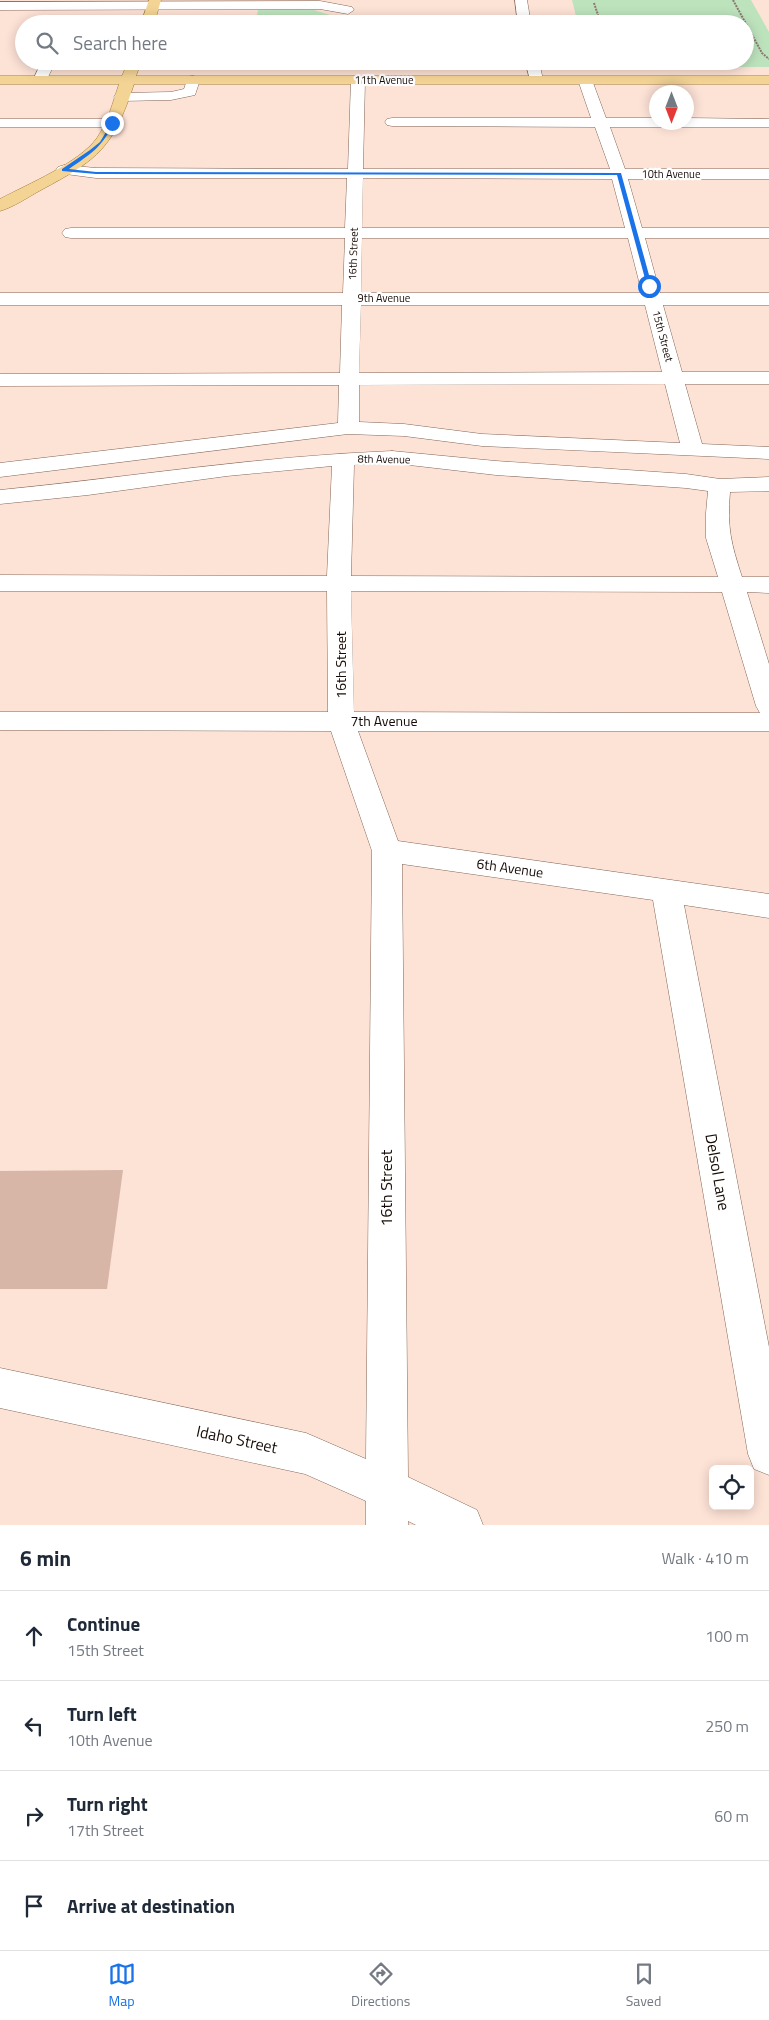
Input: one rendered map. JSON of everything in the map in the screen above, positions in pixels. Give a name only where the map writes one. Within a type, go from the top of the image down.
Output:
[{"type":"main road","points":[[150,15],[154,3]]},
{"type":"main road","points":[[0,206],[64,170],[102,142],[112,123],[131,70]]},
{"type":"main road","name":"11th Avenue","points":[[0,80],[769,80]]},
{"type":"street","points":[[521,0],[524,15]]},
{"type":"street","points":[[0,6],[74,8],[154,3],[320,5],[348,10]]},
{"type":"street","points":[[40,80],[45,70]]},
{"type":"street","points":[[534,70],[536,80]]},
{"type":"street","points":[[121,97],[171,96],[190,92],[193,80]]},
{"type":"street","name":"16th Street","points":[[348,428],[358,80]]},
{"type":"street","name":"15th Street","points":[[585,80],[619,174],[693,450]]},
{"type":"street","points":[[392,122],[769,123]]},
{"type":"street","points":[[0,123],[112,123]]},
{"type":"street","name":"10th Avenue","points":[[64,170],[96,173],[769,174]]},
{"type":"street","points":[[72,233],[769,233]]},
{"type":"street","name":"9th Avenue","points":[[0,298],[769,299]]},
{"type":"street","points":[[0,380],[769,378]]},
{"type":"street","points":[[0,470],[348,428],[404,430],[482,440],[769,453]]},
{"type":"street","name":"16th Street","points":[[341,721],[339,556],[343,459]]},
{"type":"street","name":"8th Avenue","points":[[0,497],[88,488],[227,469],[343,459],[413,459],[496,468],[686,481],[720,486],[769,484]]},
{"type":"street","points":[[720,486],[718,538],[769,706]]},
{"type":"street","points":[[0,583],[769,585]]},
{"type":"street","name":"7th Avenue","points":[[0,721],[769,722]]},
{"type":"street","points":[[341,721],[387,851]]},
{"type":"street","name":"16th Street","points":[[387,851],[387,1507]]},
{"type":"street","name":"6th Avenue","points":[[387,851],[769,906]]},
{"type":"street","name":"Delsol Lane","points":[[666,890],[769,1454]]},
{"type":"street","name":"Idaho Street","points":[[0,1388],[306,1454],[387,1507],[462,1525]]},
{"type":"path","points":[[733,0],[741,15]]},
{"type":"path","points":[[594,3],[598,15]]},
{"type":"path","points":[[754,38],[762,53],[769,59]]},
{"type":"green space","points":[[572,0],[751,0],[769,32],[769,67],[754,67],[754,15],[576,15]]},
{"type":"green space","points":[[258,10],[314,10],[330,15],[257,15]]},
{"type":"building","points":[[123,1170],[107,1289],[0,1289],[0,1171]]},
{"type":"route","points":[[112,123],[102,142],[78,162],[64,170],[96,173],[619,174],[649,286]]}]
